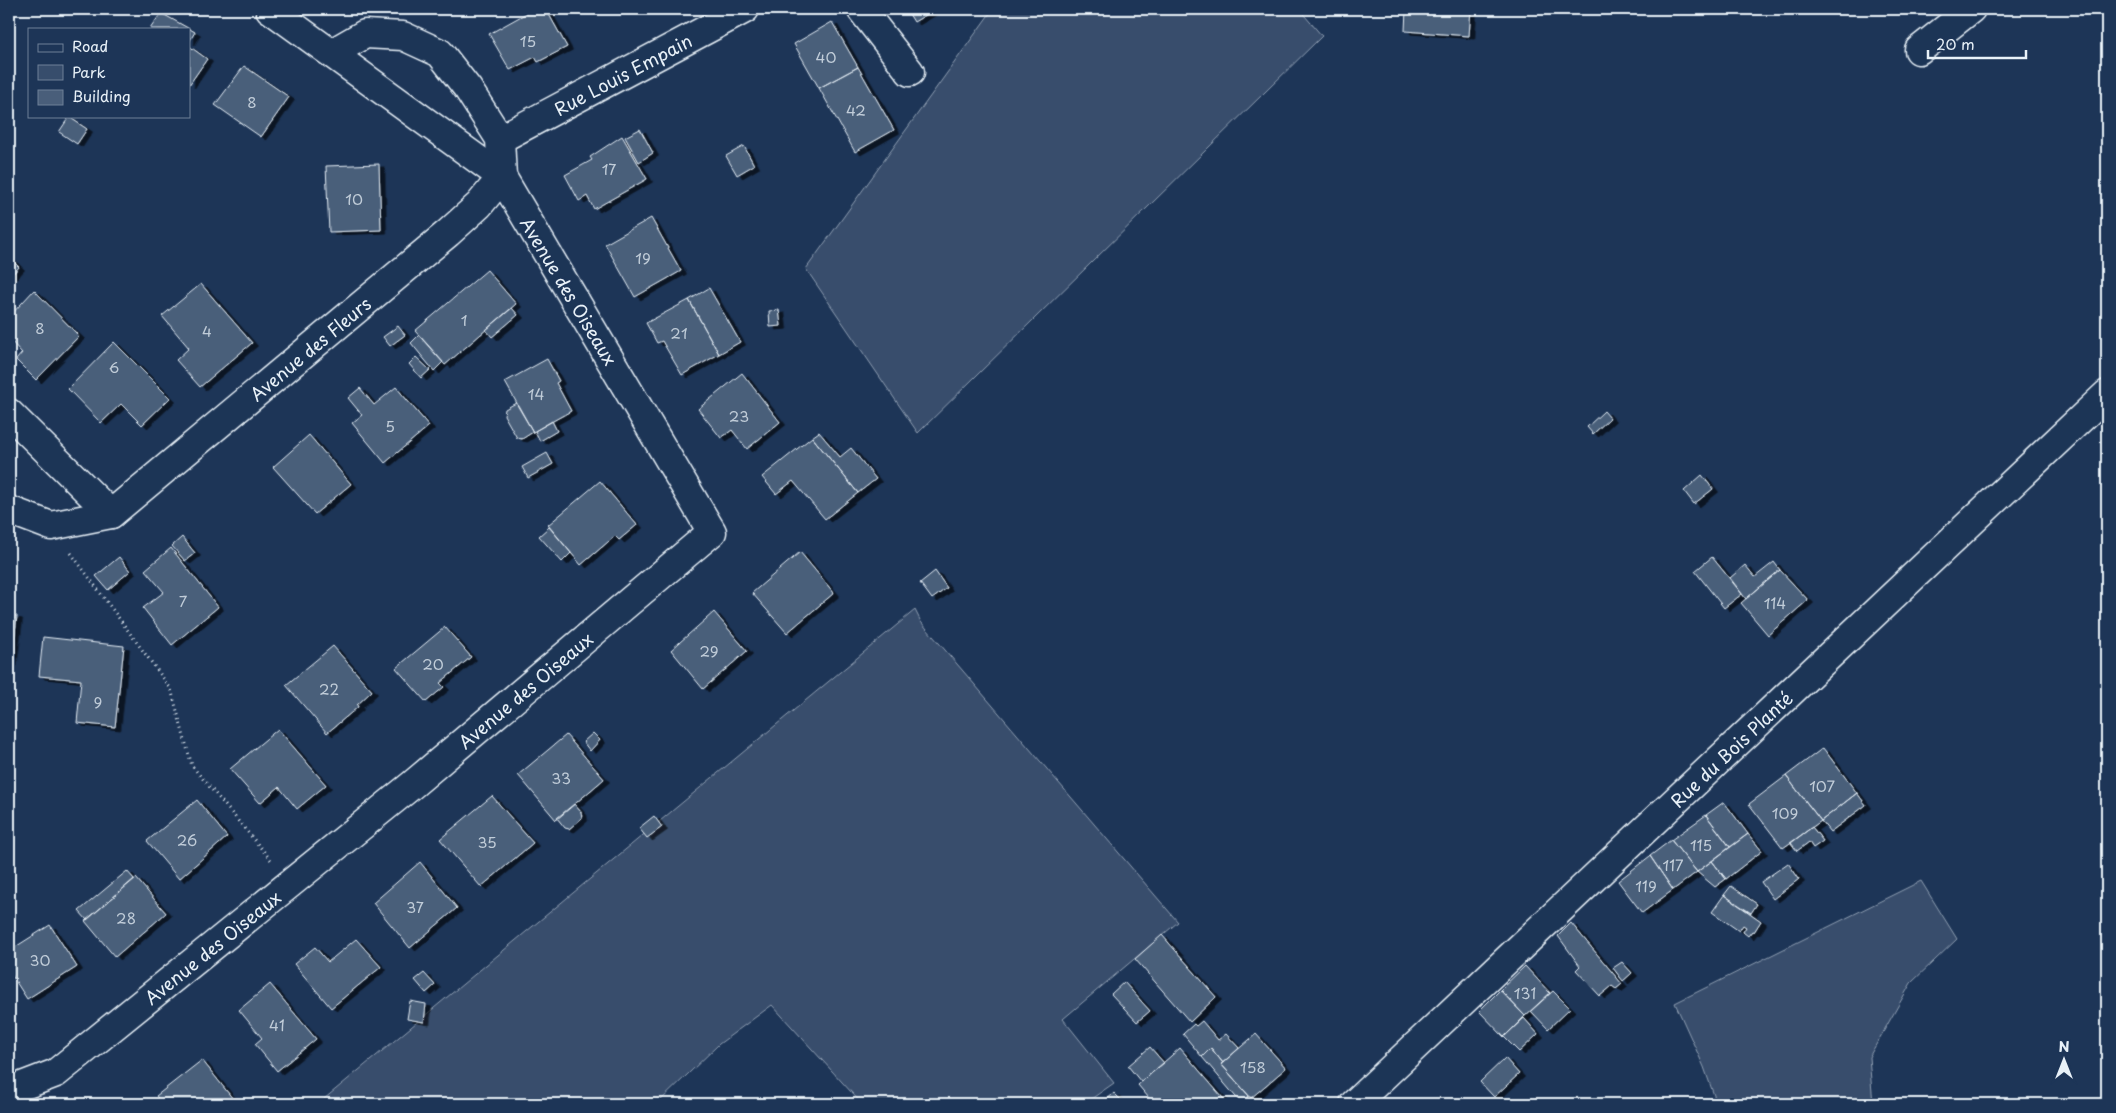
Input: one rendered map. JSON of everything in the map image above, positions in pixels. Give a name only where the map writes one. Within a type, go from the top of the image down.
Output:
[{"type":"street","name":"Avenue des Oiseaux","points":[[9,1091],[56,1074],[412,785],[712,532],[502,177],[332,52],[270,9]]},
{"type":"street","name":"Rue Louis Empain","points":[[500,139],[745,9]]},
{"type":"street","points":[[861,9],[910,72]]},
{"type":"street","points":[[1919,50],[1971,9]]},
{"type":"street","name":"Avenue des Oiseaux","points":[[332,52],[365,34],[403,36],[440,53],[468,89],[500,139],[502,177]]},
{"type":"street","name":"Avenue des Fleurs","points":[[51,526],[111,514],[448,233],[479,205],[502,177]]},
{"type":"street","name":"Rue du Bois Planté","points":[[1354,1104],[2107,394]]},
{"type":"street","points":[[9,413],[111,514]]},
{"type":"street","points":[[9,510],[51,526]]},
{"type":"path","points":[[51,526],[171,689],[192,766],[290,884]]},
{"type":"green space","points":[[993,9],[1299,9],[1322,36],[918,433],[806,269]]},
{"type":"green space","points":[[915,610],[921,622],[1178,922],[1063,1019],[1114,1083],[1084,1104],[862,1104],[772,1005],[719,1044],[657,1104],[318,1104]]},
{"type":"green space","points":[[1921,881],[1957,939],[1911,983],[1869,1057],[1873,1104],[1717,1104],[1704,1067],[1675,1003]]},
{"type":"building","points":[[534,9],[546,9],[567,47],[538,62],[535,57],[510,70],[489,34]]},
{"type":"building","points":[[906,9],[936,9],[914,22]]},
{"type":"building","points":[[1406,9],[1471,9],[1469,36],[1405,31]]},
{"type":"building","points":[[161,13],[188,28],[151,28]]},
{"type":"building","points":[[832,22],[858,67],[819,88],[794,44]]},
{"type":"building","points":[[190,29],[195,32],[190,40]]},
{"type":"building","points":[[190,47],[207,59],[190,84]]},
{"type":"building","points":[[244,66],[289,97],[261,137],[215,105]]},
{"type":"building","points":[[858,67],[894,130],[855,152],[819,88]]},
{"type":"building","points":[[68,118],[87,129],[77,144],[59,132]]},
{"type":"building","points":[[640,129],[653,153],[639,162],[625,137]]},
{"type":"building","points":[[622,136],[647,179],[594,209],[587,196],[579,201],[565,175],[592,160],[590,157]]},
{"type":"building","points":[[744,146],[754,165],[737,175],[726,156]]},
{"type":"building","points":[[379,164],[381,230],[329,232],[326,166]]},
{"type":"building","points":[[651,218],[681,271],[635,297],[605,244]]},
{"type":"building","points":[[9,257],[19,267],[9,278]]},
{"type":"building","points":[[487,270],[516,304],[445,365],[415,331]]},
{"type":"building","points":[[201,284],[252,343],[200,387],[176,360],[189,348],[162,316]]},
{"type":"building","points":[[709,288],[740,342],[719,354],[689,300]]},
{"type":"building","points":[[34,290],[79,336],[36,380],[16,360],[22,353],[9,339],[9,317]]},
{"type":"building","points":[[689,300],[719,354],[682,375],[662,341],[657,343],[646,323]]},
{"type":"building","points":[[512,308],[518,315],[492,337],[486,330]]},
{"type":"building","points":[[779,310],[781,326],[770,327],[769,311]]},
{"type":"building","points":[[398,326],[405,335],[390,346],[383,337]]},
{"type":"building","points":[[419,335],[443,362],[434,371],[411,343]]},
{"type":"building","points":[[114,342],[170,398],[142,425],[121,404],[101,423],[68,389]]},
{"type":"building","points":[[416,357],[430,370],[421,378],[409,364]]},
{"type":"building","points":[[547,359],[559,381],[556,383],[571,411],[533,432],[505,382]]},
{"type":"building","points":[[742,373],[780,422],[747,449],[732,430],[721,438],[698,409]]},
{"type":"building","points":[[396,387],[429,426],[385,463],[352,423],[362,415],[348,398],[360,388],[374,405]]},
{"type":"building","points":[[516,403],[533,432],[522,439],[517,438],[504,415],[505,409]]},
{"type":"building","points":[[1604,411],[1610,418],[1593,434],[1587,427]]},
{"type":"building","points":[[552,421],[557,431],[540,441],[535,431]]},
{"type":"building","points":[[819,432],[840,457],[851,448],[876,479],[858,493],[812,437]]},
{"type":"building","points":[[309,435],[351,484],[315,514],[273,467]]},
{"type":"building","points":[[812,437],[858,493],[825,519],[793,481],[776,494],[762,477]]},
{"type":"building","points":[[547,453],[553,464],[528,478],[522,467]]},
{"type":"building","points":[[1702,475],[1713,489],[1694,504],[1684,491]]},
{"type":"building","points":[[600,481],[637,525],[619,540],[615,536],[581,565],[548,525]]},
{"type":"building","points":[[549,527],[571,553],[562,562],[539,536]]},
{"type":"building","points":[[182,537],[195,553],[185,561],[172,546]]},
{"type":"building","points":[[171,548],[218,607],[172,645],[143,608],[164,592],[145,570]]},
{"type":"building","points":[[800,552],[834,593],[787,633],[752,593]]},
{"type":"building","points":[[119,557],[130,571],[108,590],[96,576]]},
{"type":"building","points":[[1712,557],[1742,594],[1724,608],[1695,571]]},
{"type":"building","points":[[1774,562],[1780,570],[1746,599],[1730,578],[1745,565],[1755,577]]},
{"type":"building","points":[[1780,570],[1808,600],[1768,635],[1741,603]]},
{"type":"building","points":[[935,571],[947,588],[932,599],[920,583]]},
{"type":"building","points":[[714,612],[747,651],[703,689],[671,650]]},
{"type":"building","points":[[9,615],[17,616],[11,663],[9,663]]},
{"type":"building","points":[[445,627],[471,657],[440,683],[444,687],[426,702],[396,668]]},
{"type":"building","points":[[43,637],[124,646],[115,727],[77,723],[81,680],[39,676]]},
{"type":"building","points":[[333,646],[372,691],[357,705],[358,707],[327,733],[286,685]]},
{"type":"building","points":[[278,729],[326,785],[297,809],[279,787],[260,803],[230,769]]},
{"type":"building","points":[[593,733],[600,740],[590,751],[583,742]]},
{"type":"building","points":[[566,735],[604,779],[556,820],[518,775]]},
{"type":"building","points":[[1823,748],[1857,793],[1821,821],[1786,776]]},
{"type":"building","points":[[1786,776],[1821,821],[1783,848],[1749,804]]},
{"type":"building","points":[[1857,793],[1866,805],[1830,832],[1821,821]]},
{"type":"building","points":[[492,796],[533,843],[481,887],[440,839]]},
{"type":"building","points":[[197,800],[227,837],[179,879],[147,841]]},
{"type":"building","points":[[1724,802],[1748,834],[1730,847],[1706,815]]},
{"type":"building","points":[[574,804],[581,812],[582,818],[569,829],[565,828],[557,818]]},
{"type":"building","points":[[1706,815],[1730,847],[1697,872],[1671,840]]},
{"type":"building","points":[[654,816],[662,827],[647,838],[639,828]]},
{"type":"building","points":[[1812,827],[1823,841],[1813,848],[1809,842],[1797,851],[1791,843]]},
{"type":"building","points":[[1748,834],[1762,851],[1726,879],[1712,861]]},
{"type":"building","points":[[1671,840],[1697,872],[1673,890],[1650,856]]},
{"type":"building","points":[[1650,856],[1673,890],[1642,913],[1618,881]]},
{"type":"building","points":[[1712,861],[1726,879],[1715,887],[1697,872]]},
{"type":"building","points":[[420,862],[457,908],[410,948],[373,903]]},
{"type":"building","points":[[1788,863],[1799,879],[1773,899],[1761,882]]},
{"type":"building","points":[[127,871],[134,879],[87,920],[79,911]]},
{"type":"building","points":[[136,878],[166,913],[115,957],[85,921]]},
{"type":"building","points":[[1731,886],[1757,904],[1751,913],[1724,895]]},
{"type":"building","points":[[1724,895],[1761,921],[1754,932],[1752,931],[1748,936],[1743,932],[1746,927],[1743,925],[1739,931],[1712,912]]},
{"type":"building","points":[[1571,923],[1622,984],[1616,989],[1612,986],[1600,996],[1576,970],[1580,966],[1558,936]]},
{"type":"building","points":[[50,925],[77,967],[27,999],[9,971],[9,951]]},
{"type":"building","points":[[1162,935],[1216,997],[1190,1022],[1135,959]]},
{"type":"building","points":[[356,939],[381,967],[331,1008],[294,964],[315,947],[328,962]]},
{"type":"building","points":[[1622,962],[1632,973],[1623,981],[1613,968]]},
{"type":"building","points":[[1525,966],[1550,993],[1525,1016],[1500,990]]},
{"type":"building","points":[[424,973],[435,985],[426,993],[415,980]]},
{"type":"building","points":[[1124,982],[1150,1011],[1137,1022],[1111,994]]},
{"type":"building","points":[[270,984],[316,1039],[277,1071],[255,1044],[262,1038],[239,1010]]},
{"type":"building","points":[[1500,990],[1525,1016],[1504,1037],[1479,1011]]},
{"type":"building","points":[[1553,991],[1570,1008],[1548,1029],[1531,1011]]},
{"type":"building","points":[[410,1001],[426,1004],[424,1022],[407,1019]]},
{"type":"building","points":[[1524,1018],[1538,1034],[1519,1052],[1504,1037]]},
{"type":"building","points":[[1202,1021],[1218,1040],[1226,1034],[1239,1048],[1223,1063],[1211,1048],[1202,1057],[1183,1034],[1194,1024],[1196,1026]]},
{"type":"building","points":[[1256,1034],[1286,1068],[1251,1098],[1221,1064]]},
{"type":"building","points":[[1150,1047],[1164,1063],[1141,1082],[1128,1066]]},
{"type":"building","points":[[1180,1048],[1228,1104],[1154,1104],[1138,1085]]},
{"type":"building","points":[[1211,1048],[1223,1063],[1221,1064],[1249,1096],[1241,1103],[1202,1057]]},
{"type":"building","points":[[1505,1058],[1519,1074],[1494,1097],[1480,1082]]},
{"type":"building","points":[[202,1060],[237,1104],[163,1104],[156,1096]]},
{"type":"building","points":[[1114,1093],[1125,1104],[1102,1104]]}]
